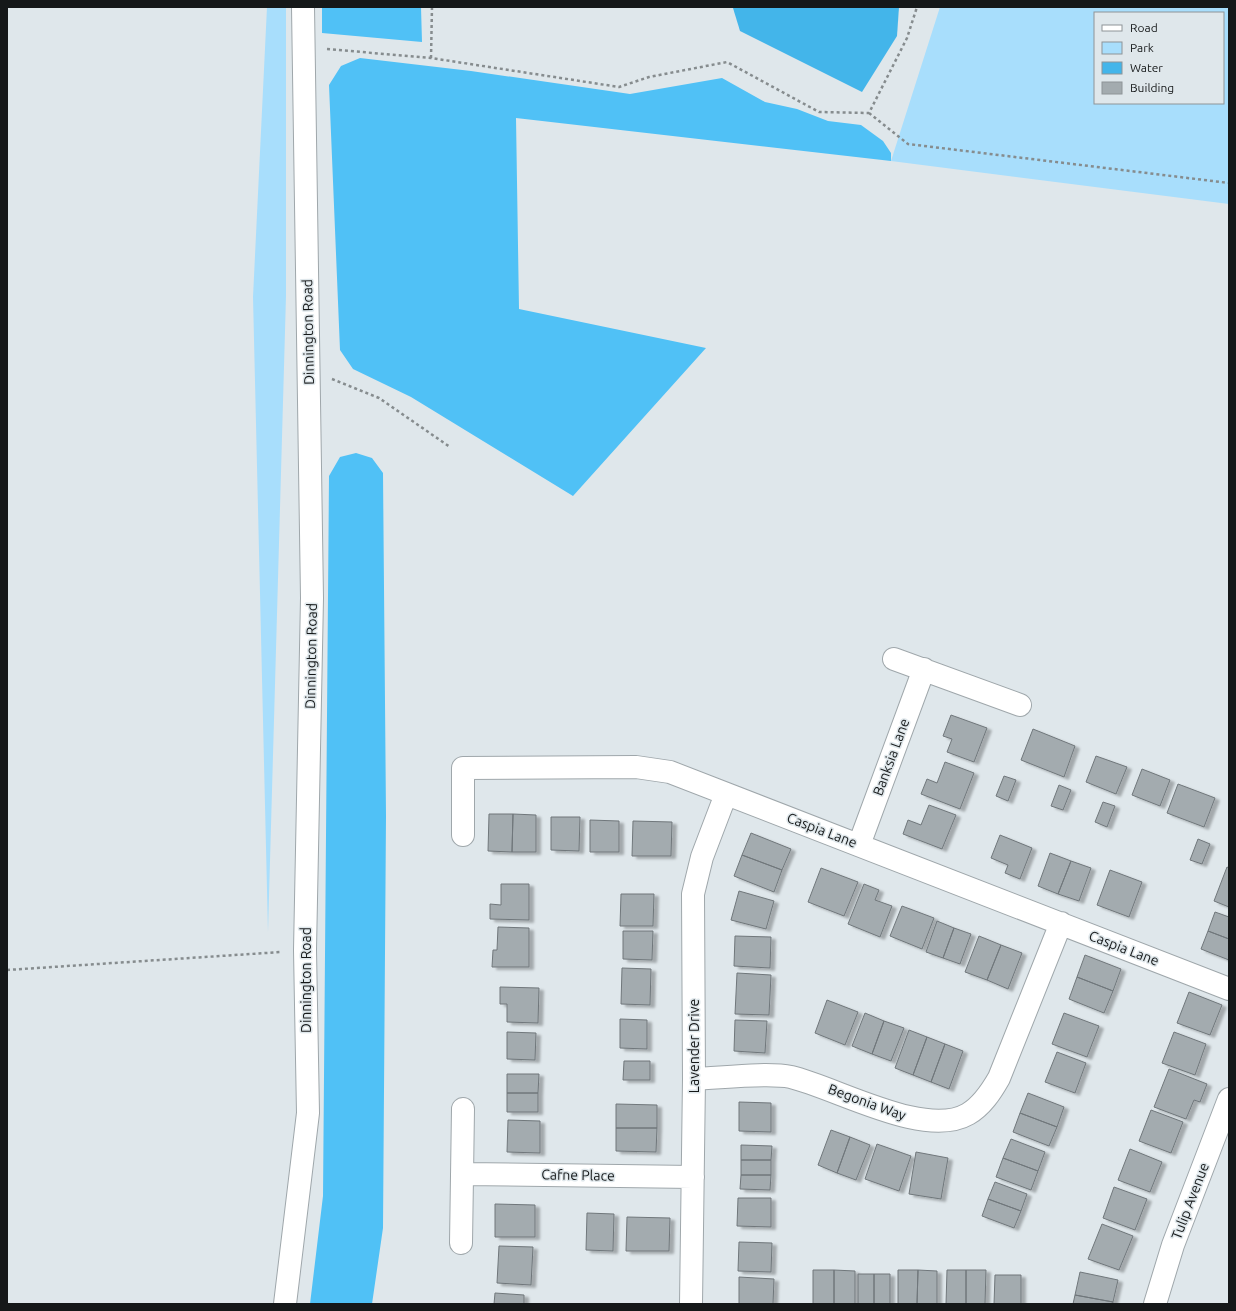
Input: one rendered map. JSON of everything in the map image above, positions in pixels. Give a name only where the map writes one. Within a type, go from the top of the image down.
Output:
[{"type":"street","name":"Dinnington Road","points":[[285,1304],[308,1113],[305,950],[312,598],[303,7]]},
{"type":"street","points":[[894,659],[1020,705]]},
{"type":"street","name":"Banksia Lane","points":[[859,844],[924,669]]},
{"type":"street","name":"Caspia Lane","points":[[463,835],[463,768],[636,767],[670,772],[859,844],[1229,989]]},
{"type":"street","name":"Lavender Drive","points":[[691,1304],[694,1079],[693,894],[702,857],[726,794]]},
{"type":"street","name":"Begonia Way","points":[[694,1079],[789,1077],[816,1084],[890,1112],[914,1118],[935,1121],[952,1120],[967,1114],[988,1095],[999,1078],[1060,923]]},
{"type":"street","name":"Tulip Avenue","points":[[1155,1304],[1173,1245],[1229,1098]]},
{"type":"street","points":[[461,1243],[463,1108]]},
{"type":"street","name":"Cafne Place","points":[[462,1174],[693,1177]]},
{"type":"path","points":[[431,58],[432,7]]},
{"type":"path","points":[[869,113],[907,38],[917,7]]},
{"type":"path","points":[[303,46],[431,58],[619,87],[649,77],[727,62],[819,112],[869,113],[908,144],[1229,183]]},
{"type":"path","points":[[308,369],[379,398],[450,447]]},
{"type":"path","points":[[7,970],[305,950]]},
{"type":"green space","points":[[267,7],[286,7],[286,296],[268,932],[253,297]]},
{"type":"green space","points":[[940,7],[1229,7],[1229,204],[891,161]]},
{"type":"shaded area","points":[[322,7],[421,7],[422,42],[322,33]]},
{"type":"shaded area","points":[[360,58],[471,71],[630,94],[722,78],[765,102],[797,109],[828,121],[861,125],[883,141],[891,153],[891,161],[516,118],[519,309],[706,348],[573,496],[411,397],[353,369],[340,350],[329,85],[341,66]]},
{"type":"shaded area","points":[[356,453],[372,458],[383,473],[386,816],[383,1228],[372,1304],[310,1304],[323,1196],[329,476],[340,457]]},
{"type":"water","points":[[899,7],[897,36],[862,92],[740,31],[733,8]]},
{"type":"building","points":[[951,715],[987,728],[974,762],[947,752],[952,739],[943,736]]},
{"type":"building","points":[[1033,729],[1075,746],[1064,777],[1021,760]]},
{"type":"building","points":[[1096,756],[1127,767],[1116,794],[1086,782]]},
{"type":"building","points":[[945,762],[974,773],[960,809],[921,794],[927,779],[937,783]]},
{"type":"building","points":[[1142,769],[1170,780],[1160,806],[1132,795]]},
{"type":"building","points":[[1004,776],[1016,780],[1008,801],[996,796]]},
{"type":"building","points":[[1178,784],[1215,798],[1204,827],[1167,813]]},
{"type":"building","points":[[1059,785],[1071,790],[1063,810],[1051,806]]},
{"type":"building","points":[[1103,802],[1115,806],[1107,827],[1095,822]]},
{"type":"building","points":[[929,805],[956,815],[942,849],[903,834],[908,820],[921,825]]},
{"type":"building","points":[[489,814],[513,814],[512,852],[488,851]]},
{"type":"building","points":[[513,814],[536,815],[536,852],[512,852]]},
{"type":"building","points":[[551,817],[580,817],[579,851],[551,850]]},
{"type":"building","points":[[590,820],[619,821],[619,852],[590,852]]},
{"type":"building","points":[[633,821],[672,822],[671,856],[632,856]]},
{"type":"building","points":[[751,833],[791,849],[782,870],[742,855]]},
{"type":"building","points":[[1000,835],[1032,848],[1020,879],[1005,873],[1008,865],[991,858]]},
{"type":"building","points":[[1198,839],[1210,844],[1202,864],[1190,860]]},
{"type":"building","points":[[1050,853],[1071,861],[1058,894],[1038,886]]},
{"type":"building","points":[[742,855],[782,870],[774,892],[734,876]]},
{"type":"building","points":[[1071,861],[1091,868],[1079,901],[1058,894]]},
{"type":"building","points":[[1227,867],[1229,868],[1229,907],[1214,901]]},
{"type":"building","points":[[821,868],[858,882],[844,916],[808,902]]},
{"type":"building","points":[[1110,870],[1142,882],[1129,917],[1097,905]]},
{"type":"building","points":[[501,884],[529,884],[529,920],[490,919],[490,904],[501,905]]},
{"type":"building","points":[[864,884],[879,890],[875,900],[892,906],[880,937],[848,924]]},
{"type":"building","points":[[739,891],[774,901],[766,929],[731,920]]},
{"type":"building","points":[[621,894],[654,894],[653,926],[620,926]]},
{"type":"building","points":[[902,906],[934,918],[922,949],[890,936]]},
{"type":"building","points":[[1215,912],[1229,917],[1229,939],[1208,931]]},
{"type":"building","points":[[937,921],[954,928],[943,958],[926,952]]},
{"type":"building","points":[[498,927],[529,928],[529,967],[492,967],[493,950],[497,950]]},
{"type":"building","points":[[954,928],[971,934],[960,964],[943,958]]},
{"type":"building","points":[[623,931],[653,931],[652,960],[623,959]]},
{"type":"building","points":[[1208,931],[1229,939],[1229,960],[1201,949]]},
{"type":"building","points":[[735,936],[771,937],[770,968],[734,966]]},
{"type":"building","points":[[979,936],[1001,945],[987,980],[965,972]]},
{"type":"building","points":[[1001,945],[1022,953],[1008,989],[987,980]]},
{"type":"building","points":[[1085,955],[1121,969],[1113,991],[1077,977]]},
{"type":"building","points":[[622,968],[651,969],[650,1005],[621,1004]]},
{"type":"building","points":[[737,973],[771,975],[769,1015],[735,1014]]},
{"type":"building","points":[[1077,977],[1113,991],[1104,1013],[1069,999]]},
{"type":"building","points":[[500,987],[539,988],[538,1023],[507,1022],[507,1004],[500,1004]]},
{"type":"building","points":[[1189,992],[1222,1005],[1210,1035],[1177,1023]]},
{"type":"building","points":[[827,1000],[858,1012],[845,1045],[815,1033]]},
{"type":"building","points":[[865,1013],[884,1021],[872,1054],[852,1046]]},
{"type":"building","points":[[1064,1013],[1099,1026],[1087,1057],[1052,1044]]},
{"type":"building","points":[[620,1019],[647,1020],[647,1049],[620,1048]]},
{"type":"building","points":[[735,1020],[767,1021],[765,1053],[734,1051]]},
{"type":"building","points":[[884,1021],[904,1028],[891,1061],[872,1054]]},
{"type":"building","points":[[909,1030],[927,1037],[913,1075],[895,1068]]},
{"type":"building","points":[[507,1032],[536,1033],[535,1060],[507,1059]]},
{"type":"building","points":[[1174,1032],[1206,1044],[1195,1075],[1162,1063]]},
{"type":"building","points":[[927,1037],[945,1044],[931,1082],[913,1075]]},
{"type":"building","points":[[945,1044],[963,1051],[949,1089],[931,1082]]},
{"type":"building","points":[[1057,1052],[1086,1063],[1075,1093],[1045,1082]]},
{"type":"building","points":[[624,1061],[650,1061],[650,1080],[623,1080]]},
{"type":"building","points":[[1169,1069],[1207,1084],[1200,1102],[1194,1100],[1186,1119],[1154,1107]]},
{"type":"building","points":[[507,1074],[539,1074],[538,1093],[507,1093]]},
{"type":"building","points":[[507,1093],[538,1093],[538,1112],[507,1112]]},
{"type":"building","points":[[1028,1093],[1064,1107],[1057,1127],[1020,1113]]},
{"type":"building","points":[[739,1102],[771,1103],[771,1132],[739,1131]]},
{"type":"building","points":[[616,1104],[657,1105],[657,1128],[616,1128]]},
{"type":"building","points":[[1151,1110],[1183,1122],[1171,1153],[1139,1141]]},
{"type":"building","points":[[1020,1113],[1057,1127],[1049,1146],[1013,1132]]},
{"type":"building","points":[[508,1120],[540,1121],[540,1153],[507,1152]]},
{"type":"building","points":[[616,1128],[657,1128],[656,1152],[616,1151]]},
{"type":"building","points":[[831,1130],[850,1137],[837,1173],[818,1165]]},
{"type":"building","points":[[850,1137],[870,1145],[856,1180],[837,1173]]},
{"type":"building","points":[[1011,1139],[1045,1152],[1038,1171],[1003,1158]]},
{"type":"building","points":[[877,1144],[911,1156],[899,1191],[865,1179]]},
{"type":"building","points":[[741,1145],[772,1146],[771,1160],[741,1160]]},
{"type":"building","points":[[1130,1149],[1162,1162],[1150,1192],[1118,1180]]},
{"type":"building","points":[[916,1152],[948,1158],[941,1199],[909,1194]]},
{"type":"building","points":[[1003,1158],[1038,1171],[1031,1190],[996,1177]]},
{"type":"building","points":[[741,1160],[771,1160],[771,1175],[741,1175]]},
{"type":"building","points":[[741,1175],[771,1175],[770,1190],[740,1189]]},
{"type":"building","points":[[995,1182],[1027,1194],[1021,1211],[988,1199]]},
{"type":"building","points":[[1114,1187],[1147,1199],[1135,1230],[1103,1218]]},
{"type":"building","points":[[738,1198],[771,1198],[771,1227],[737,1226]]},
{"type":"building","points":[[988,1199],[1021,1211],[1014,1228],[982,1216]]},
{"type":"building","points":[[495,1204],[535,1205],[535,1237],[495,1237]]},
{"type":"building","points":[[587,1213],[614,1214],[613,1251],[586,1250]]},
{"type":"building","points":[[627,1217],[670,1218],[669,1251],[626,1251]]},
{"type":"building","points":[[1102,1224],[1133,1236],[1119,1270],[1088,1259]]},
{"type":"building","points":[[739,1242],[772,1243],[771,1272],[738,1271]]},
{"type":"building","points":[[499,1246],[533,1247],[531,1285],[497,1283]]},
{"type":"building","points":[[813,1270],[834,1270],[834,1304],[813,1304]]},
{"type":"building","points":[[834,1270],[855,1271],[855,1304],[834,1304]]},
{"type":"building","points":[[898,1270],[918,1270],[917,1304],[898,1304]]},
{"type":"building","points":[[918,1270],[937,1271],[937,1304],[917,1304]]},
{"type":"building","points":[[947,1270],[966,1270],[966,1304],[946,1304]]},
{"type":"building","points":[[966,1270],[986,1270],[985,1304],[966,1304]]},
{"type":"building","points":[[1080,1272],[1118,1280],[1113,1302],[1075,1295]]},
{"type":"building","points":[[858,1274],[874,1274],[874,1304],[858,1304]]},
{"type":"building","points":[[874,1274],[890,1274],[890,1304],[874,1304]]},
{"type":"building","points":[[995,1275],[1021,1275],[1021,1304],[994,1304]]},
{"type":"building","points":[[739,1277],[774,1279],[773,1304],[739,1304]]},
{"type":"building","points":[[495,1293],[524,1295],[524,1304],[494,1304]]},
{"type":"building","points":[[1075,1295],[1113,1302],[1113,1304],[1073,1304]]}]
